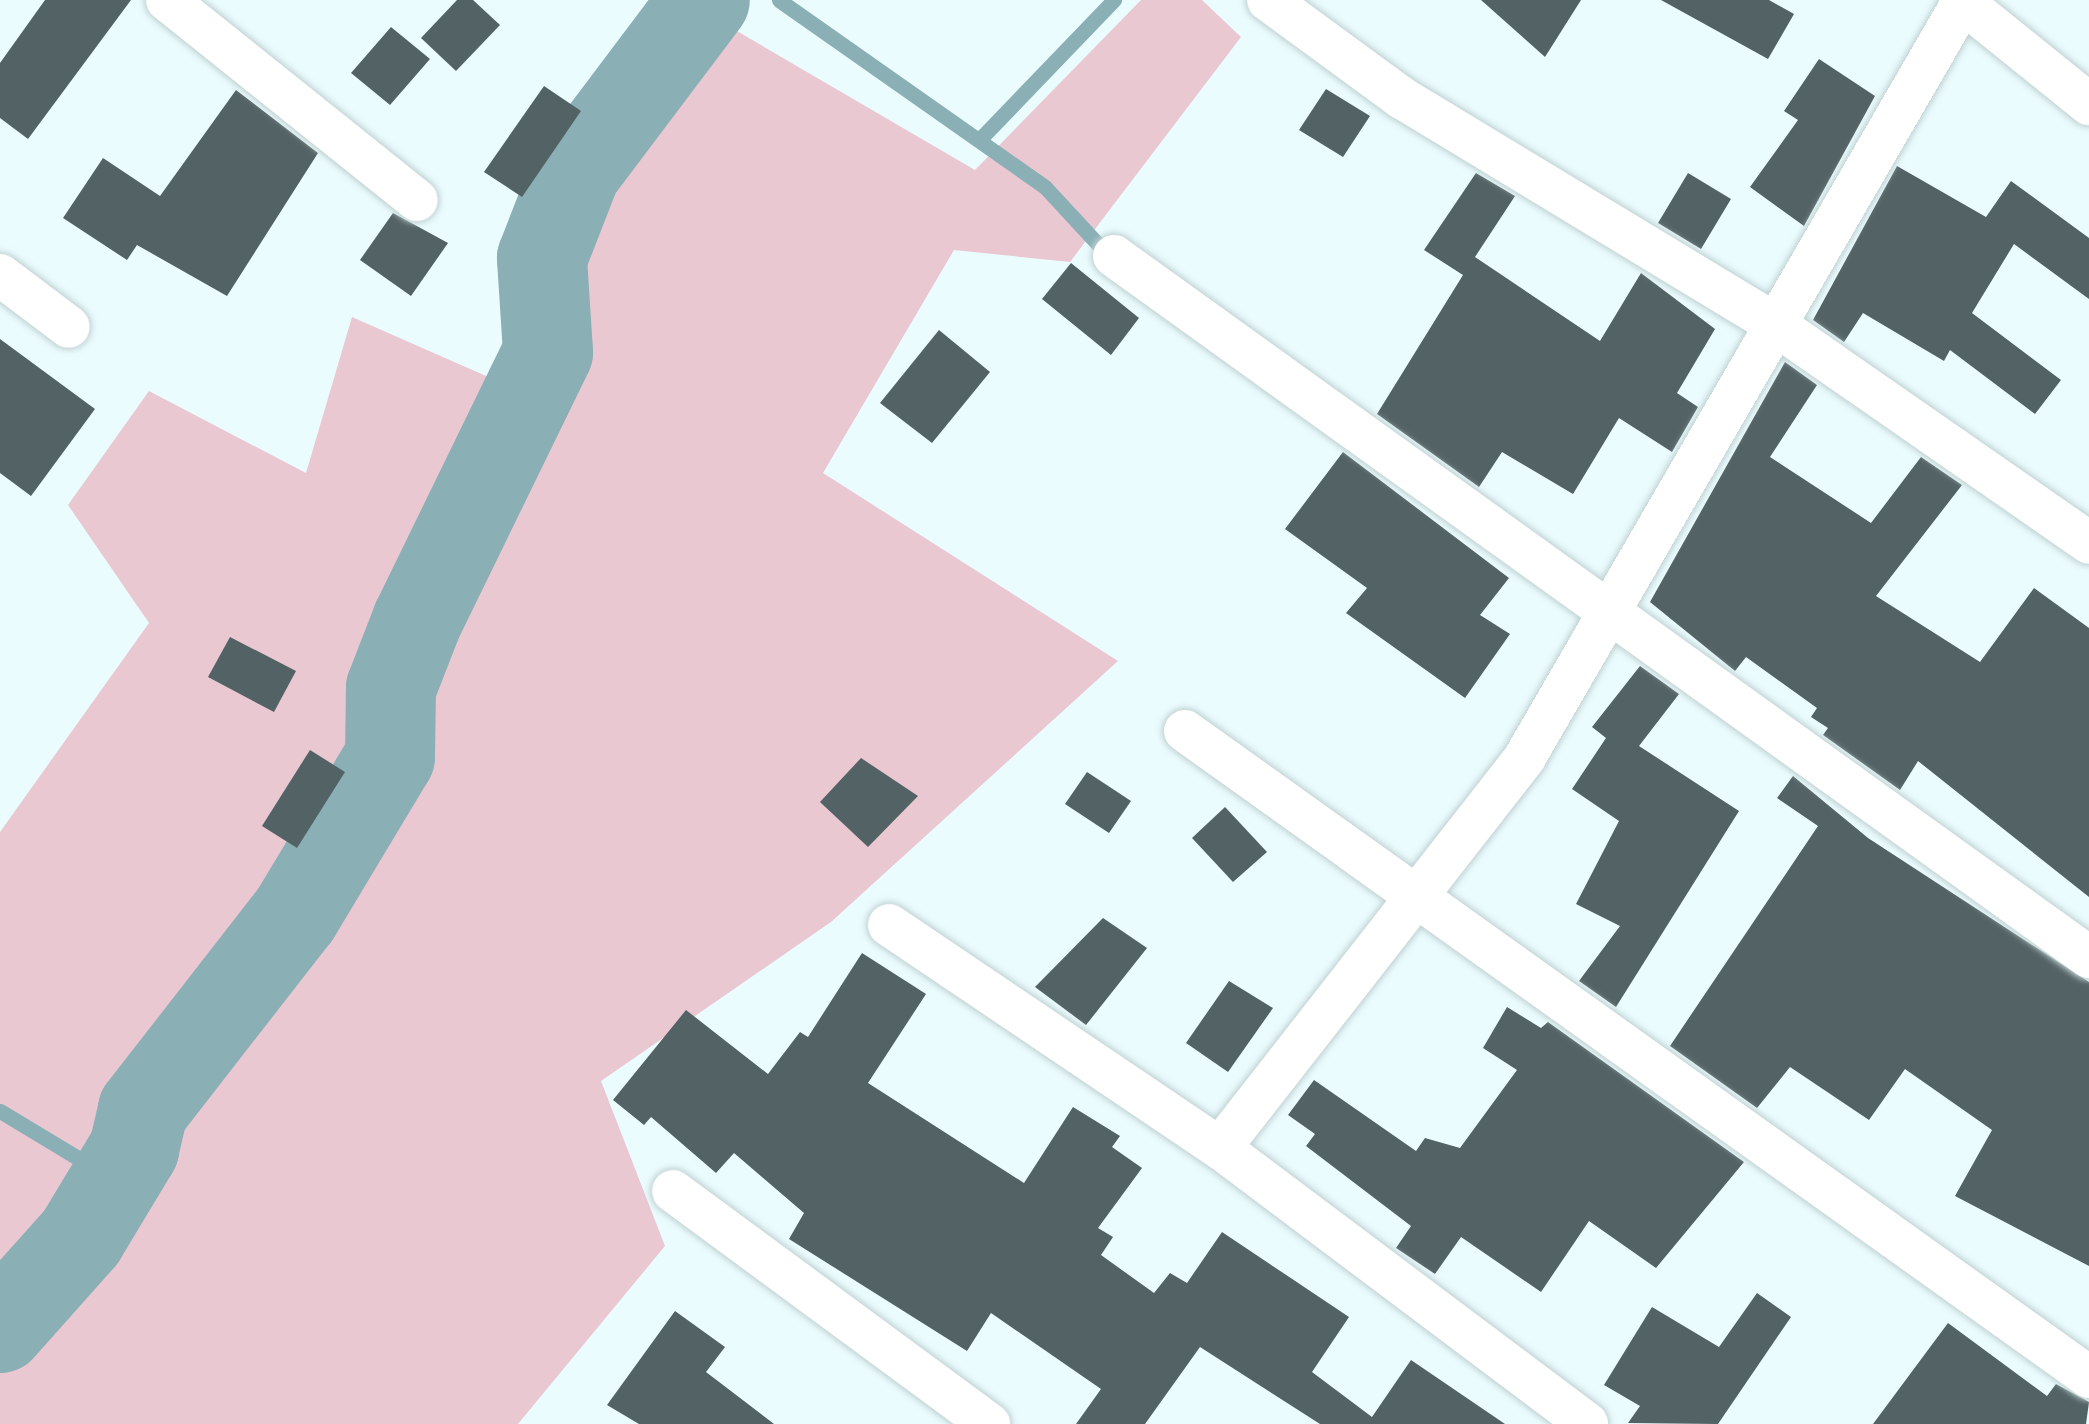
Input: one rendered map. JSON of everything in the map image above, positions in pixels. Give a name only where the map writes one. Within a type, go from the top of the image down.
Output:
[{"type":"street","points":[[167,0],[417,200]]},
{"type":"street","points":[[1268,0],[1402,98],[1773,323],[2089,542]]},
{"type":"street","points":[[1220,1148],[1525,758],[1962,1],[2089,104]]},
{"type":"street","points":[[1114,256],[1607,615],[2089,957]]},
{"type":"street","points":[[0,275],[69,327]]},
{"type":"street","points":[[1185,731],[2089,1377]]},
{"type":"street","points":[[889,925],[1220,1148],[1587,1424]]},
{"type":"street","points":[[673,1191],[989,1424]]},
{"type":"shaded area","points":[[1141,0],[1202,0],[1241,37],[1070,262],[954,250],[823,473],[1118,661],[831,922],[601,1081],[665,1246],[518,1424],[0,1424],[0,832],[149,623],[68,505],[149,391],[306,473],[352,317],[502,383],[694,6],[975,170]]},
{"type":"building","points":[[45,0],[131,0],[28,139],[0,118],[0,63]]},
{"type":"building","points":[[457,0],[473,0],[500,25],[456,71],[421,38]]},
{"type":"building","points":[[1481,0],[1581,0],[1545,57]]},
{"type":"building","points":[[1661,0],[1769,0],[1794,14],[1768,59]]},
{"type":"building","points":[[391,27],[430,59],[390,105],[351,73]]},
{"type":"building","points":[[1819,59],[1875,96],[1804,226],[1750,187],[1798,120],[1784,111]]},
{"type":"building","points":[[544,86],[581,111],[522,197],[484,172]]},
{"type":"building","points":[[1326,89],[1370,116],[1343,157],[1299,130]]},
{"type":"building","points":[[236,90],[318,153],[227,296],[137,245],[127,260],[63,218],[103,158],[160,196]]},
{"type":"building","points":[[1897,166],[1986,217],[2011,181],[2089,238],[2089,299],[2014,244],[1972,313],[2061,380],[2035,414],[1950,350],[1944,361],[1863,313],[1844,342],[1813,320]]},
{"type":"building","points":[[1476,173],[1515,196],[1475,257],[1600,341],[1641,273],[1715,329],[1677,393],[1698,407],[1672,452],[1619,418],[1573,494],[1502,452],[1479,487],[1377,414],[1463,275],[1424,250]]},
{"type":"building","points":[[1688,173],[1731,199],[1701,249],[1658,223]]},
{"type":"building","points":[[393,213],[448,243],[411,296],[360,260]]},
{"type":"building","points":[[1071,263],[1139,318],[1111,355],[1042,299]]},
{"type":"building","points":[[939,330],[990,372],[932,443],[880,403]]},
{"type":"building","points":[[0,339],[95,409],[31,496],[0,473]]},
{"type":"building","points":[[1785,362],[1817,385],[1770,457],[1871,523],[1921,457],[1962,485],[1876,596],[1980,662],[2034,588],[2089,628],[2089,897],[1918,761],[1900,790],[1823,735],[1828,728],[1811,717],[1817,708],[1746,657],[1735,671],[1650,602]]},
{"type":"building","points":[[1343,452],[1509,578],[1480,615],[1510,634],[1465,698],[1346,613],[1367,588],[1285,529]]},
{"type":"building","points":[[230,637],[296,671],[274,712],[208,677]]},
{"type":"building","points":[[1640,666],[1679,694],[1639,746],[1739,811],[1616,1007],[1579,981],[1620,926],[1576,904],[1619,821],[1572,789],[1606,738],[1592,727]]},
{"type":"building","points":[[310,750],[345,772],[297,848],[262,826]]},
{"type":"building","points":[[861,758],[918,796],[868,847],[820,802]]},
{"type":"building","points":[[1087,772],[1131,801],[1109,833],[1065,804]]},
{"type":"building","points":[[1793,776],[1868,838],[2089,982],[2089,1266],[1955,1196],[1992,1130],[1905,1069],[1869,1120],[1790,1067],[1757,1108],[1670,1046],[1818,826],[1777,798]]},
{"type":"building","points":[[1225,807],[1267,852],[1233,882],[1192,838]]},
{"type":"building","points":[[1103,918],[1147,948],[1086,1025],[1035,987]]},
{"type":"building","points":[[862,953],[926,994],[868,1083],[1024,1183],[1073,1107],[1120,1136],[1112,1147],[1142,1168],[1098,1228],[1113,1237],[1101,1255],[1154,1293],[1170,1273],[1187,1283],[1222,1232],[1349,1317],[1312,1372],[1372,1417],[1411,1360],[1505,1424],[1320,1424],[1200,1347],[1145,1424],[1076,1424],[1101,1389],[991,1313],[967,1351],[789,1239],[804,1213],[734,1153],[716,1173],[651,1117],[644,1125],[613,1100],[686,1010],[768,1074],[800,1032],[808,1037]]},
{"type":"building","points":[[1229,981],[1273,1008],[1228,1072],[1186,1043]]},
{"type":"building","points":[[1507,1007],[1541,1028],[1548,1022],[1744,1162],[1656,1268],[1589,1221],[1541,1292],[1461,1237],[1435,1274],[1396,1248],[1411,1226],[1306,1146],[1315,1134],[1288,1115],[1314,1080],[1416,1151],[1425,1138],[1460,1148],[1517,1070],[1483,1048]]},
{"type":"building","points":[[1757,1293],[1791,1317],[1718,1424],[1628,1423],[1640,1406],[1604,1385],[1652,1307],[1719,1347]]},
{"type":"building","points":[[675,1311],[725,1347],[706,1372],[774,1424],[639,1424],[607,1405]]},
{"type":"building","points":[[1948,1323],[2047,1396],[2056,1384],[2089,1402],[2086,1424],[1873,1424]]},
{"type":"waterway","points":[[0,1328],[81,1237],[134,1149],[143,1110],[295,915],[390,757],[391,688],[417,621],[548,352],[542,258],[576,171],[705,0]]},
{"type":"waterway","points":[[779,0],[1045,187],[1108,255]]},
{"type":"waterway","points":[[981,138],[1114,0]]},
{"type":"waterway","points":[[0,1111],[116,1181]]}]
